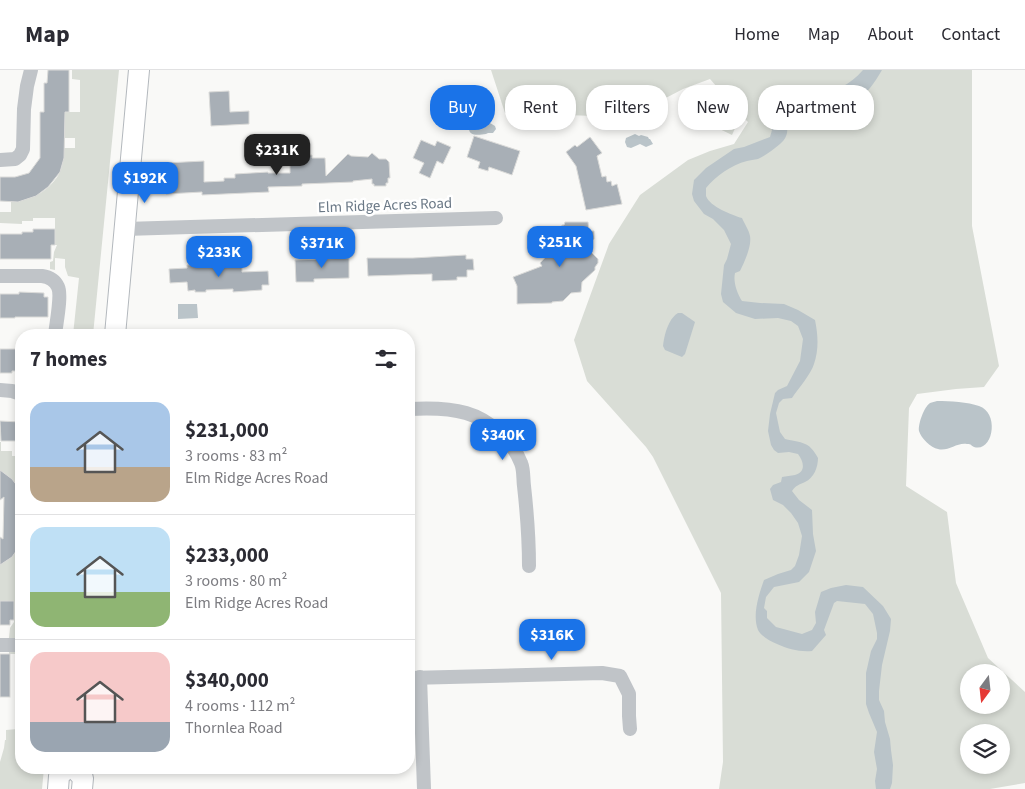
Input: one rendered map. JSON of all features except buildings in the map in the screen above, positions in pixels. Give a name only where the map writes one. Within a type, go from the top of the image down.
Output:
[{"type":"main road","points":[[116,329],[139,70]]},
{"type":"main road","points":[[58,789],[59,776],[61,774]]},
{"type":"main road","points":[[79,774],[83,778],[82,789]]},
{"type":"street","points":[[0,160],[12,160],[22,152],[24,143],[24,109],[31,70]]},
{"type":"street","name":"Elm Ridge Acres Road","points":[[125,229],[496,218]]},
{"type":"street","points":[[0,276],[42,276],[54,281],[58,286],[59,293],[56,329]]},
{"type":"street","points":[[0,390],[15,392]]},
{"type":"street","points":[[415,409],[428,408],[466,413],[502,433],[522,464],[528,523],[529,566]]},
{"type":"street","points":[[0,645],[15,645]]},
{"type":"street","points":[[415,678],[613,674],[620,676],[629,694],[628,716],[630,729]]},
{"type":"street","points":[[415,689],[424,789]]},
{"type":"shaded area","points":[[72,70],[119,70],[94,329],[74,329],[79,278],[68,276],[65,259],[55,258],[55,270],[50,269],[50,262],[53,261],[57,245],[55,245],[55,218],[33,218],[33,221],[22,221],[22,224],[0,223],[0,212],[11,212],[11,201],[33,197],[40,194],[51,184],[61,169],[64,148],[75,148],[75,138],[65,138],[65,112],[80,112],[80,80],[72,79]]},
{"type":"shaded area","points":[[491,70],[972,70],[972,226],[999,366],[984,387],[917,394],[909,408],[906,486],[947,512],[956,583],[988,658],[995,664],[960,664],[960,714],[1010,714],[1010,678],[1025,692],[1025,783],[990,789],[719,789],[723,762],[721,593],[653,457],[587,381],[574,340],[609,244],[640,195],[688,160],[734,144],[743,130],[748,130],[748,85],[715,85],[710,79],[694,85],[678,85],[678,92],[668,97],[668,85],[586,85],[586,116],[576,115],[576,85],[505,85],[505,113]]},
{"type":"shaded area","points":[[863,70],[882,70],[873,85],[846,85]]},
{"type":"shaded area","points":[[495,126],[496,129],[493,133],[480,135],[474,135],[469,130],[495,130]]},
{"type":"shaded area","points":[[722,130],[734,130],[732,135]]},
{"type":"shaded area","points":[[772,130],[787,130],[785,139],[761,158],[735,165],[714,179],[706,188],[708,200],[727,213],[742,218],[749,234],[750,245],[747,254],[740,271],[735,273],[736,287],[742,301],[784,304],[815,320],[817,347],[816,358],[812,368],[792,398],[783,399],[779,403],[776,413],[780,432],[785,439],[801,442],[808,446],[815,452],[818,458],[813,475],[796,486],[792,491],[799,500],[812,510],[816,551],[809,572],[799,582],[774,587],[766,597],[764,608],[767,611],[767,618],[776,627],[802,634],[812,630],[816,623],[815,612],[821,592],[831,588],[846,585],[863,587],[883,606],[891,619],[882,665],[879,700],[884,711],[890,739],[893,765],[890,789],[876,789],[877,769],[874,752],[877,732],[866,704],[866,673],[871,651],[877,639],[877,633],[873,614],[865,604],[837,601],[834,603],[824,630],[826,635],[812,651],[789,649],[772,642],[762,635],[756,624],[758,598],[764,580],[791,570],[795,566],[799,555],[802,536],[798,523],[783,505],[773,500],[770,489],[773,485],[781,482],[782,477],[799,474],[803,466],[802,460],[798,454],[789,452],[778,453],[774,450],[768,431],[775,393],[787,386],[800,361],[803,339],[798,326],[791,321],[778,318],[755,319],[736,313],[723,302],[721,294],[724,265],[731,244],[724,230],[713,219],[704,214],[694,201],[692,194],[694,180],[706,168],[734,149],[770,137]]},
{"type":"shaded area","points":[[635,134],[648,137],[653,144],[646,147],[640,144],[631,148],[627,147],[626,138]]},
{"type":"shaded area","points":[[178,304],[197,304],[198,318],[178,319]]},
{"type":"shaded area","points":[[678,313],[682,313],[695,322],[685,354],[682,357],[665,350],[663,346],[669,323]]},
{"type":"shaded area","points":[[937,401],[970,404],[986,410],[992,424],[986,444],[981,447],[974,447],[970,444],[960,444],[942,450],[932,447],[922,437],[919,428],[920,420],[928,405]]},
{"type":"shaded area","points":[[1,442],[1,451],[12,451],[12,456],[15,456],[15,483],[0,470]]},
{"type":"shaded area","points":[[15,553],[15,639],[9,638],[10,628],[14,622],[14,601],[0,601],[0,565]]},
{"type":"shaded area","points":[[15,729],[15,774],[43,774],[42,789],[0,789],[0,762],[6,740],[6,730]]}]
